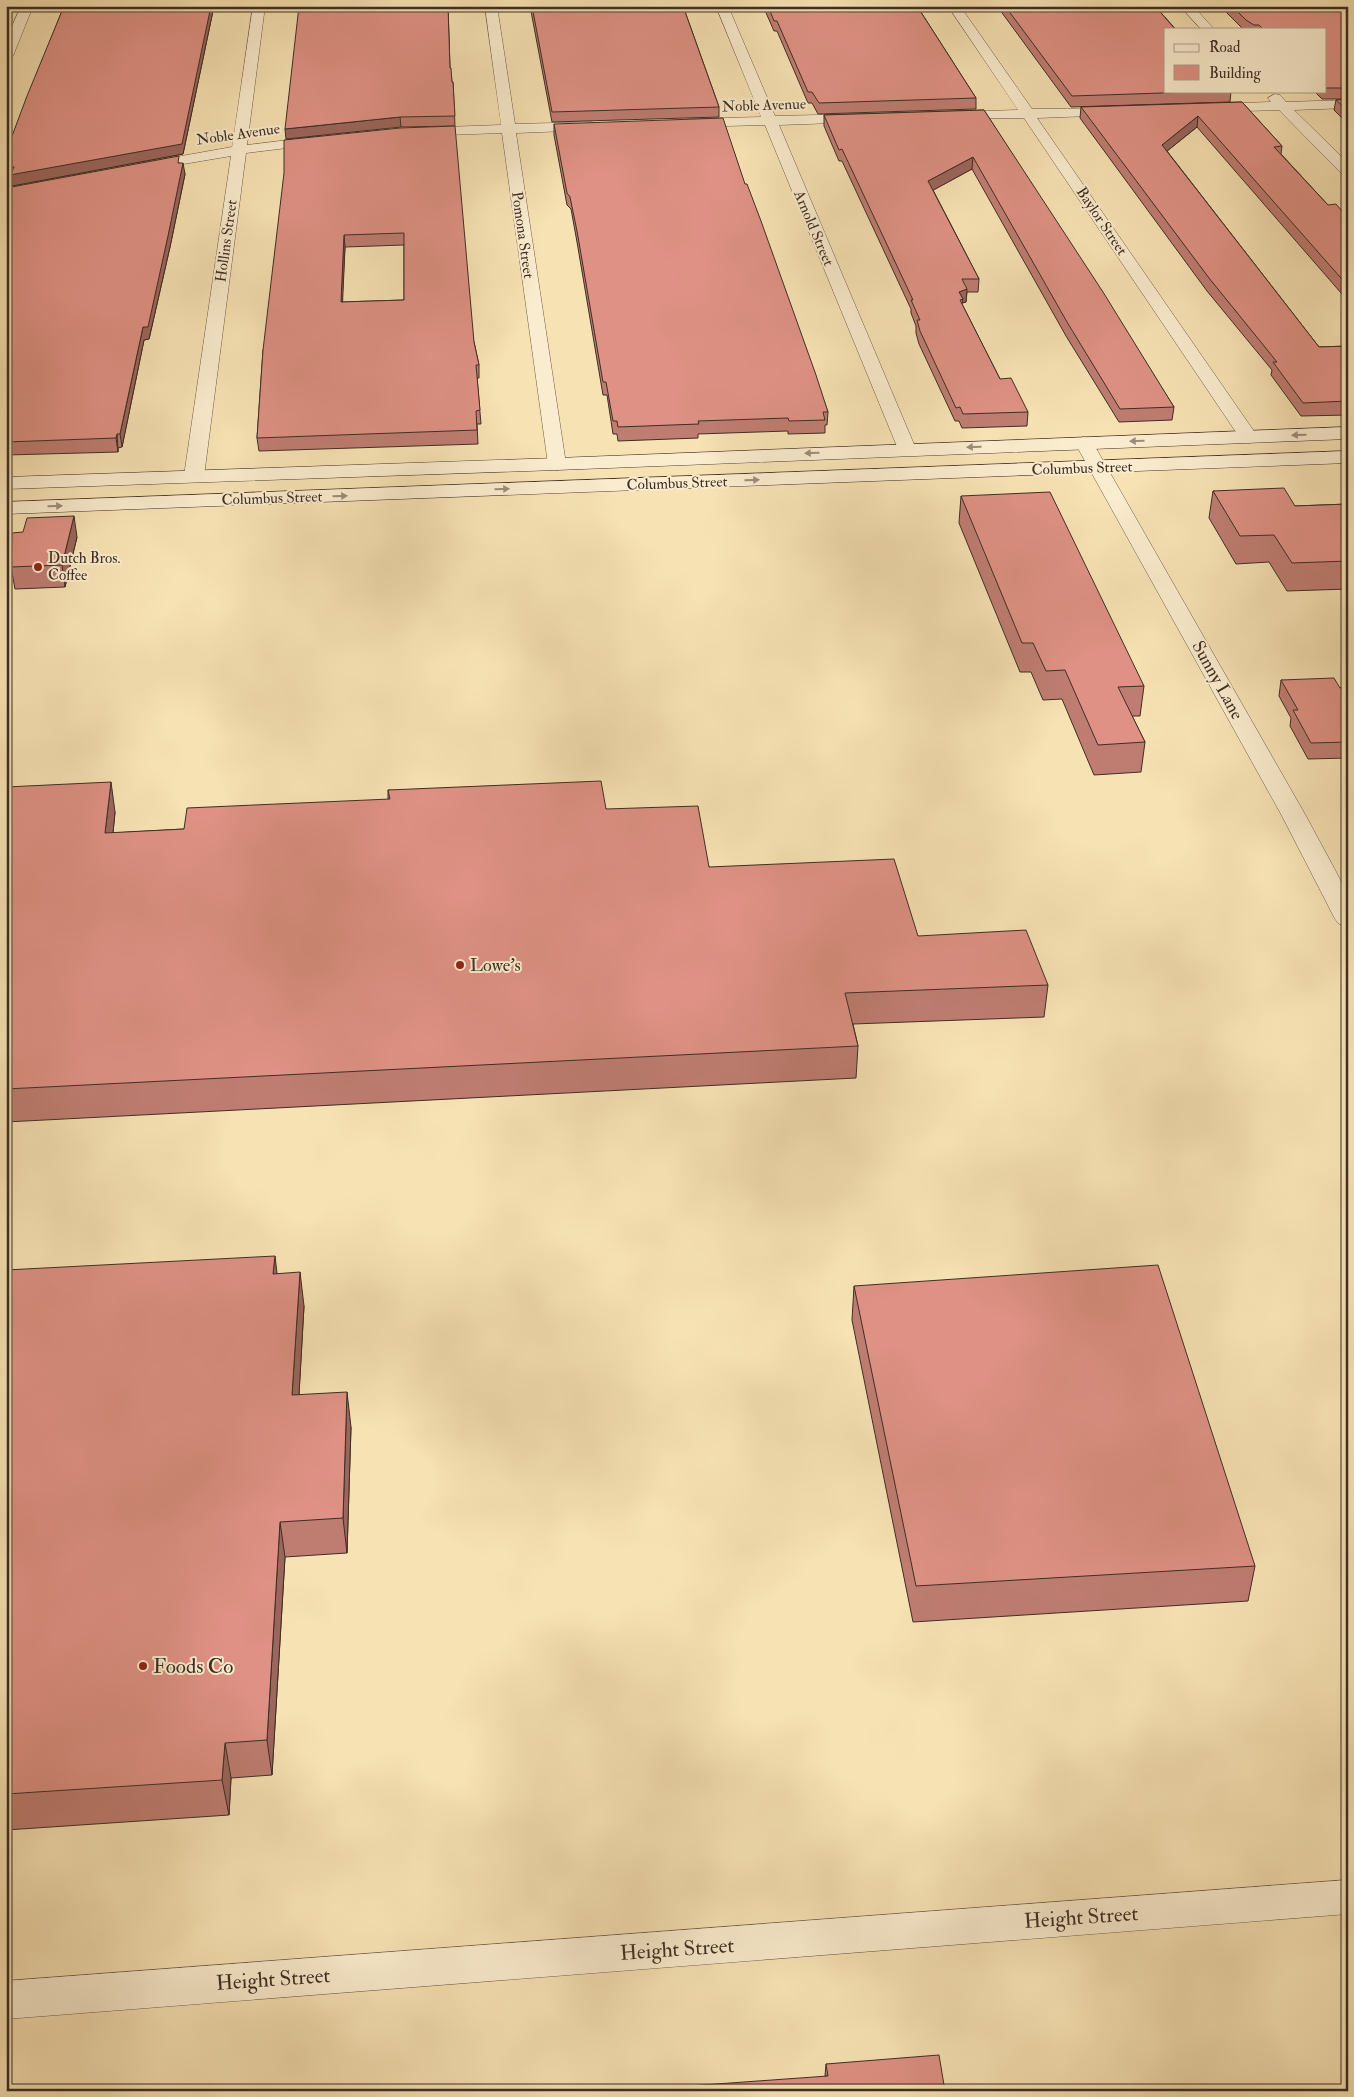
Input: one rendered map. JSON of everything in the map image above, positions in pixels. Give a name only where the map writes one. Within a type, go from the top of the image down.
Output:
[{"type":"street","points":[[6,56],[27,6]]},
{"type":"street","name":"Hollins Street","points":[[187,501],[194,476],[259,6]]},
{"type":"street","name":"Pomona Street","points":[[491,6],[507,129],[557,464],[566,487]]},
{"type":"street","name":"Arnold Street","points":[[722,6],[907,450]]},
{"type":"street","name":"Baylor Street","points":[[954,6],[1249,437]]},
{"type":"street","points":[[1186,6],[1207,28]]},
{"type":"street","points":[[1269,92],[1348,172]]},
{"type":"street","points":[[1193,108],[1348,104]]},
{"type":"street","points":[[934,116],[1134,110]]},
{"type":"street","name":"Noble Avenue","points":[[673,124],[877,118]]},
{"type":"street","points":[[401,133],[605,126]]},
{"type":"street","name":"Noble Avenue","points":[[128,170],[239,150],[337,138]]},
{"type":"street","name":"Columbus Street","points":[[6,483],[557,464],[1348,433]]},
{"type":"street","name":"Sunny Lane","points":[[1084,443],[1294,816],[1348,918]]},
{"type":"street","name":"Columbus Street","points":[[6,508],[1348,457]]},
{"type":"street","name":"Height Street","points":[[6,2000],[1348,1897]]},
{"type":"building","points":[[64,6],[211,6],[182,144],[10,175],[14,167],[6,167],[6,152]]},
{"type":"building","points":[[299,6],[448,6],[450,68],[453,82],[455,116],[400,117],[285,129]]},
{"type":"building","points":[[532,6],[683,6],[719,107],[552,112]]},
{"type":"building","points":[[768,6],[917,6],[976,98],[819,103],[812,92],[808,92],[777,21],[774,21]]},
{"type":"building","points":[[1005,6],[1155,6],[1174,28],[1164,28],[1164,92],[1193,92],[1072,96]]},
{"type":"building","points":[[1232,6],[1348,6],[1348,88],[1326,88],[1326,28],[1262,28],[1246,20]]},
{"type":"building","points":[[1348,99],[1348,111],[1336,100]]},
{"type":"building","points":[[1242,102],[1282,146],[1274,147],[1328,205],[1336,204],[1348,218],[1348,286],[1198,116],[1162,145],[1319,347],[1348,346],[1348,401],[1303,403],[1273,362],[1277,362],[1209,278],[1081,107]]},
{"type":"building","points":[[984,110],[1103,292],[1174,407],[1120,409],[1067,322],[973,157],[928,181],[979,279],[962,279],[967,289],[959,292],[963,299],[960,300],[1000,379],[1011,378],[1028,412],[963,414],[960,407],[956,408],[920,331],[917,320],[920,320],[911,300],[913,300],[842,149],[839,150],[824,115]]},
{"type":"building","points":[[723,118],[828,412],[823,412],[825,420],[789,421],[788,418],[698,421],[699,424],[618,427],[617,421],[613,421],[606,382],[603,382],[577,231],[570,197],[567,193],[554,124]]},
{"type":"building","points":[[455,126],[474,342],[479,365],[476,365],[480,410],[476,411],[477,430],[257,438],[263,350],[284,173],[284,140],[400,128]],"holes":[[[404,233],[404,300],[341,302],[344,235]]]},
{"type":"building","points":[[179,156],[178,163],[183,163],[168,236],[148,327],[143,327],[120,434],[117,434],[116,438],[6,442],[6,188]]},
{"type":"building","points":[[1284,488],[1295,506],[1348,504],[1348,561],[1292,563],[1274,535],[1240,536],[1213,491]]},
{"type":"building","points":[[1050,492],[1144,686],[1118,687],[1145,742],[1098,745],[1065,670],[1046,671],[1033,643],[1022,643],[961,496]]},
{"type":"building","points":[[74,516],[62,565],[11,567],[12,533],[23,532],[27,518]]},
{"type":"building","points":[[1334,678],[1340,688],[1348,687],[1348,742],[1311,743],[1293,710],[1298,710],[1281,680]]},
{"type":"building","name":"Lowe's","points":[[601,781],[606,809],[698,806],[709,867],[894,859],[918,936],[1026,930],[1048,985],[845,993],[858,1046],[6,1089],[6,787],[111,782],[105,833],[184,829],[187,808],[390,799],[388,790]]},
{"type":"building","name":"Foods Co","points":[[275,1256],[273,1274],[300,1272],[292,1395],[347,1392],[343,1518],[280,1522],[267,1740],[225,1743],[222,1780],[6,1794],[6,1270]]},
{"type":"building","points":[[1158,1265],[1255,1566],[916,1586],[854,1286]]},
{"type":"building","points":[[939,2055],[945,2091],[618,2091],[828,2076],[826,2064]]},
{"type":"place","name":"Dutch Bros. Coffee","points":[[38,567]]},
{"type":"place","name":"Lowe's","points":[[460,965]]},
{"type":"place","name":"Foods Co","points":[[143,1666]]}]
